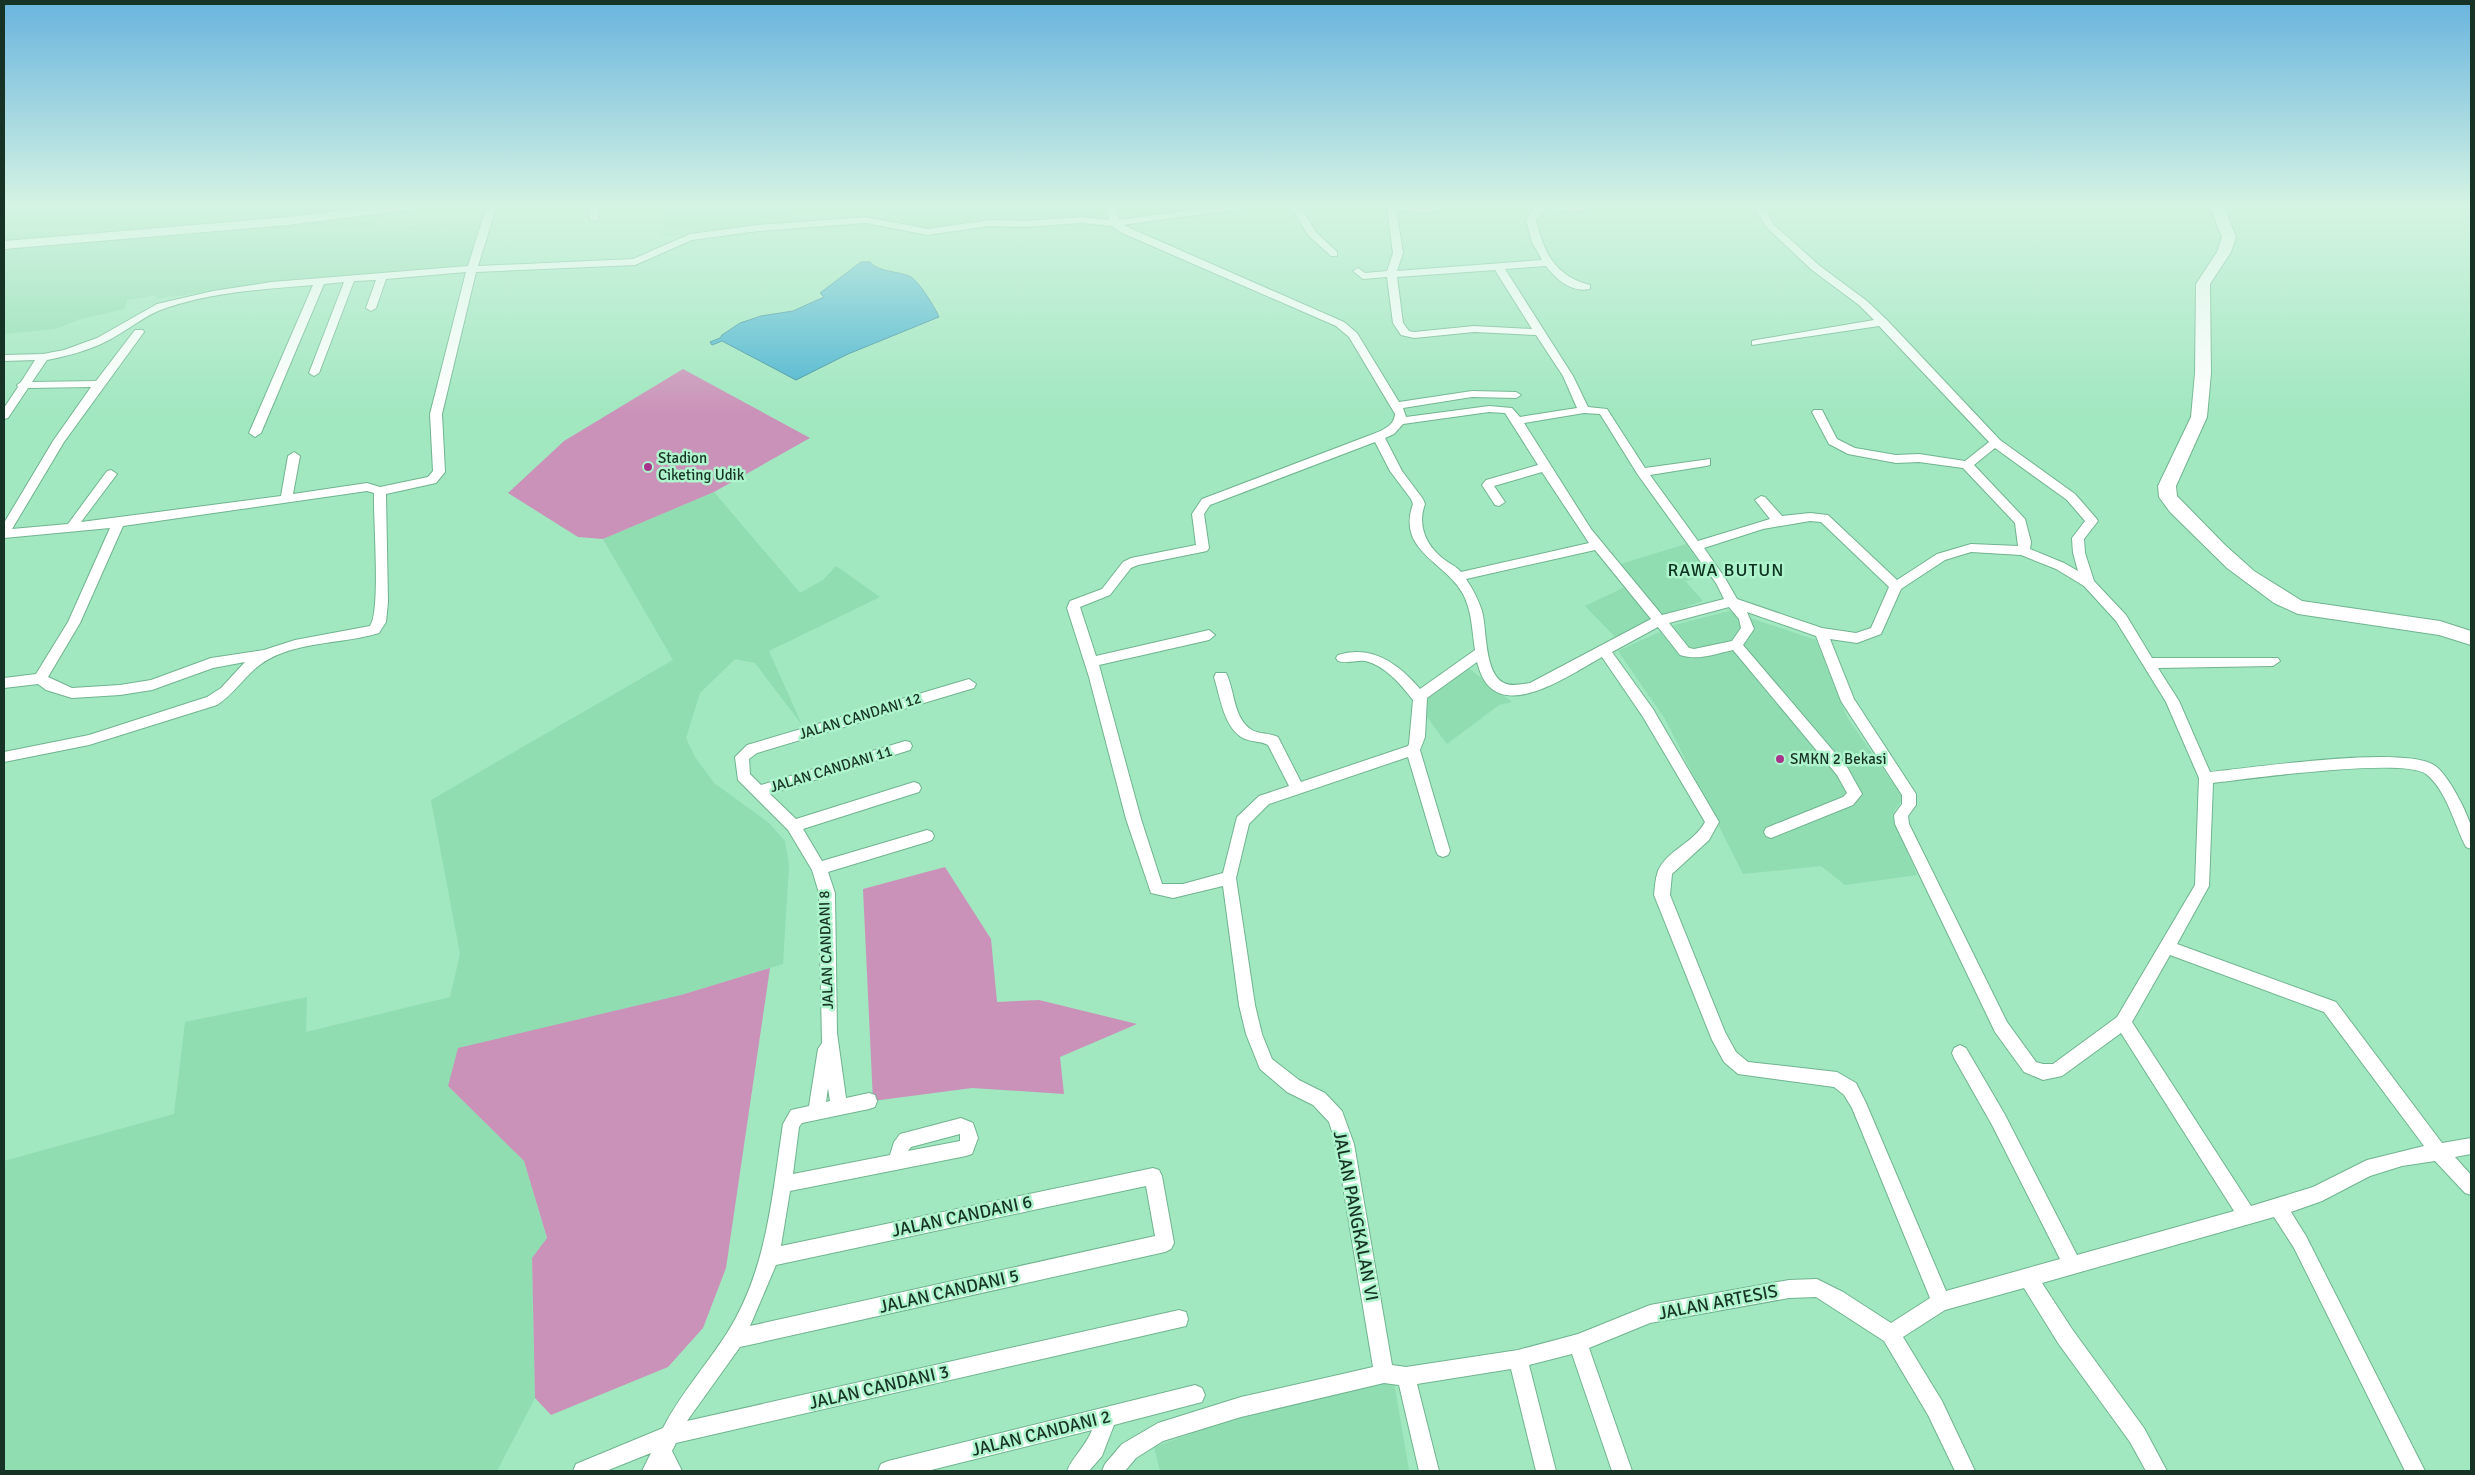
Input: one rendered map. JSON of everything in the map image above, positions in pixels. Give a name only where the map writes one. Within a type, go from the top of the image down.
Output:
[{"type":"street","points":[[4,358],[42,358],[66,353],[101,340],[156,308],[178,300],[272,285],[418,274]]},
{"type":"street","points":[[4,534],[118,523],[367,487],[380,491],[432,480],[439,472],[436,414],[471,274]]},
{"type":"street","points":[[1228,274],[1340,324],[1352,335],[1363,350],[1396,406],[1400,414],[1400,421]]},
{"type":"street","points":[[1361,274],[1363,276],[1406,274]]},
{"type":"street","points":[[1503,274],[1577,392],[1584,410]]},
{"type":"street","points":[[1558,274],[1567,282],[1586,287]]},
{"type":"street","points":[[1825,274],[1848,291],[1883,322],[1996,443],[2071,497],[2092,521],[2078,538],[2088,583]]},
{"type":"street","points":[[2210,274],[2203,284],[2203,373],[2199,417],[2167,486],[2168,497],[2176,508],[2255,583],[2278,598],[2298,607],[2440,628],[2471,638]]},
{"type":"street","points":[[1392,275],[1392,289],[1398,323],[1408,335],[1474,330],[1538,332]]},
{"type":"street","points":[[370,308],[382,277]]},
{"type":"street","points":[[314,374],[350,279]]},
{"type":"street","points":[[255,432],[320,281]]},
{"type":"street","points":[[1756,343],[1883,322]]},
{"type":"street","points":[[4,534],[59,441],[139,332]]},
{"type":"street","points":[[4,416],[22,385],[42,358]]},
{"type":"street","points":[[22,385],[99,384]]},
{"type":"street","points":[[1396,406],[1476,394],[1516,395]]},
{"type":"street","points":[[1476,394],[1489,409]]},
{"type":"street","points":[[1229,878],[1173,892],[1163,892],[1156,889],[1092,662],[1073,608],[1074,604],[1106,592],[1127,565],[1135,561],[1203,548],[1198,514],[1206,502],[1377,437],[1390,431],[1400,421],[1489,409],[1508,410],[1517,421],[1570,508],[1680,647],[1689,654],[1736,645],[1748,629],[1745,618],[1642,472],[1608,416],[1598,409],[1517,421]]},
{"type":"street","points":[[1818,412],[1833,441],[1852,451],[1896,459],[1919,458],[1967,465],[2020,522],[2025,542],[2023,551]]},
{"type":"street","points":[[1377,437],[1385,443],[1389,458],[1396,472],[1417,499],[1419,504],[1414,517],[1418,537],[1432,556],[1452,570],[1470,597],[1479,632],[1480,653],[1490,682],[1495,686],[1510,691],[1533,688],[1659,621],[1732,602],[1821,632],[1857,638],[1876,631],[1896,586],[1941,557],[1971,548],[2023,551],[2060,566],[2088,583],[2120,618],[2172,701],[2206,778],[2202,886],[2123,1022],[2056,1071],[2043,1072],[2030,1067],[2001,1027],[1902,824],[1901,815],[1909,806],[1909,794],[1848,701],[1821,632]]},
{"type":"street","points":[[1967,465],[1988,446],[1996,443]]},
{"type":"street","points":[[286,500],[294,456]]},
{"type":"street","points":[[1642,472],[1706,462]]},
{"type":"street","points":[[1499,502],[1488,485],[1490,483],[1545,467]]},
{"type":"street","points":[[71,528],[111,474]]},
{"type":"street","points":[[4,683],[40,679],[51,686],[72,693],[120,690],[152,685],[211,663],[374,630],[378,626],[382,602],[378,522],[380,491]]},
{"type":"street","points":[[1761,500],[1780,522]]},
{"type":"street","points":[[1696,546],[1810,515],[1824,518],[1896,586]]},
{"type":"street","points":[[40,679],[74,624],[118,523]]},
{"type":"street","points":[[1457,577],[1598,545]]},
{"type":"street","points":[[1092,662],[1209,635]]},
{"type":"street","points":[[1736,645],[1842,771],[1855,794],[1848,801],[1771,832]]},
{"type":"street","points":[[1604,651],[1648,713],[1712,822],[1707,833],[1680,853],[1665,873],[1662,895],[1718,1035],[1730,1057],[1744,1069],[1838,1080],[1850,1089],[1941,1302]]},
{"type":"street","points":[[4,757],[89,740],[212,701],[226,694],[247,667],[266,653]]},
{"type":"street","points":[[1442,851],[1413,750],[1417,744],[1418,705],[1421,694],[1434,683],[1480,653]]},
{"type":"street","points":[[1343,658],[1363,656],[1376,659],[1404,679],[1420,699]]},
{"type":"street","points":[[2148,664],[2273,661]]},
{"type":"street","points":[[1221,677],[1239,728],[1249,735],[1268,738],[1273,741],[1298,789]]},
{"type":"street","name":"JALAN CANDANI 12","points":[[752,749],[969,684]]},
{"type":"street","name":"JALAN CANDANI 11","points":[[757,792],[905,746]]},
{"type":"street","name":"JALAN CANDANI 8","points":[[752,749],[742,757],[743,776],[793,826],[819,868],[827,894],[829,1033],[839,1107]]},
{"type":"street","name":"JALAN PANGKALAN VI","points":[[1384,1374],[1344,1144],[1336,1116],[1319,1099],[1293,1086],[1266,1064],[1254,1034],[1247,1005],[1229,878],[1242,821],[1264,800],[1413,750]]},
{"type":"street","points":[[2206,778],[2345,765],[2399,762],[2421,763],[2439,778],[2471,843]]},
{"type":"street","points":[[793,826],[914,788]]},
{"type":"street","points":[[819,868],[927,836]]},
{"type":"street","points":[[2167,946],[2330,1006],[2438,1151],[2471,1187]]},
{"type":"street","points":[[2123,1022],[2248,1216]]},
{"type":"street","name":"JALAN CANDANI 8","points":[[816,1112],[829,1033]]},
{"type":"street","points":[[1960,1053],[1998,1119],[2073,1266]]},
{"type":"street","points":[[652,1471],[679,1416],[734,1339],[754,1299],[770,1257],[791,1124],[797,1116],[869,1101]]},
{"type":"street","points":[[1891,1334],[1941,1302],[2278,1207],[2316,1195],[2367,1168],[2438,1151],[2471,1146]]},
{"type":"street","points":[[783,1184],[896,1162]]},
{"type":"street","name":"JALAN CANDANI 6","points":[[770,1257],[1153,1176],[1165,1243]]},
{"type":"street","points":[[2278,1207],[2300,1242],[2415,1471]]},
{"type":"street","name":"JALAN CANDANI 5","points":[[734,1339],[1165,1243]]},
{"type":"street","points":[[2028,1278],[2065,1336],[2137,1435],[2157,1471]]},
{"type":"street","name":"JALAN ARTESIS","points":[[1384,1374],[1406,1376],[1518,1358],[1578,1343],[1650,1314],[1788,1288],[1817,1288],[1837,1298],[1891,1334],[1935,1408],[1965,1471]]},
{"type":"street","name":"JALAN CANDANI 3","points":[[583,1471],[666,1443],[1179,1319]]},
{"type":"street","points":[[1578,1343],[1622,1471]]},
{"type":"street","points":[[1518,1358],[1546,1471]]},
{"type":"street","points":[[1112,1471],[1129,1451],[1158,1434],[1241,1407],[1384,1374]]},
{"type":"street","points":[[1406,1376],[1429,1471]]},
{"type":"street","name":"JALAN CANDANI 2","points":[[888,1471],[1195,1395]]},
{"type":"street","points":[[1077,1471],[1095,1449],[1107,1417]]},
{"type":"street","points":[[666,1443],[672,1471]]},
{"type":"shaded area","points":[[4,274],[379,274],[263,284],[156,299],[157,295],[127,300],[125,309],[81,319],[56,329],[4,334]]},
{"type":"shaded area","name":"Stadion Ciketing Udik","points":[[683,369],[810,438],[714,492],[603,539],[578,537],[508,493],[564,441]]},
{"type":"shaded area","points":[[714,492],[800,593],[823,580],[836,566],[880,597],[769,651],[802,725],[755,663],[735,659],[700,693],[686,738],[695,757],[714,783],[769,823],[785,841],[789,865],[783,964],[681,995],[448,1086],[524,1161],[547,1239],[532,1258],[535,1398],[497,1471],[4,1471],[4,1161],[174,1114],[185,1022],[307,997],[306,1032],[450,997],[460,954],[431,800],[673,660],[603,539]]},
{"type":"shaded area","points":[[1686,544],[1710,575],[1685,581],[1703,601],[1658,617],[1615,637],[1585,606],[1629,585],[1617,565]]},
{"type":"shaded area","name":"SMKN 2 Bekasi","points":[[1729,611],[1816,640],[1847,717],[1903,798],[1892,815],[1917,875],[1845,885],[1821,866],[1743,874],[1665,719],[1618,651],[1674,625]]},
{"type":"shaded area","points":[[1466,666],[1512,702],[1499,705],[1447,744],[1418,705]]},
{"type":"shaded area","points":[[945,867],[991,939],[997,1002],[1039,1000],[1137,1024],[1060,1057],[1064,1094],[972,1088],[873,1101],[863,889]]},
{"type":"shaded area","points":[[770,968],[726,1268],[703,1328],[668,1367],[551,1415],[535,1398],[532,1258],[547,1238],[524,1161],[448,1086],[458,1048],[681,995]]},
{"type":"shaded area","points":[[1394,1382],[1409,1470],[1160,1471],[1154,1447],[1307,1392]]},
{"type":"water","points":[[845,274],[904,274],[917,282],[939,317],[848,354],[796,380],[722,341],[712,345],[710,342],[720,338],[740,323],[761,316],[793,311],[824,297],[820,293]]},
{"type":"place","name":"Stadion Ciketing Udik","points":[[648,467]]},
{"type":"place","name":"SMKN 2 Bekasi","points":[[1780,759]]},
{"type":"district","name":"RAWA BUTUN","points":[[1726,570]]}]
